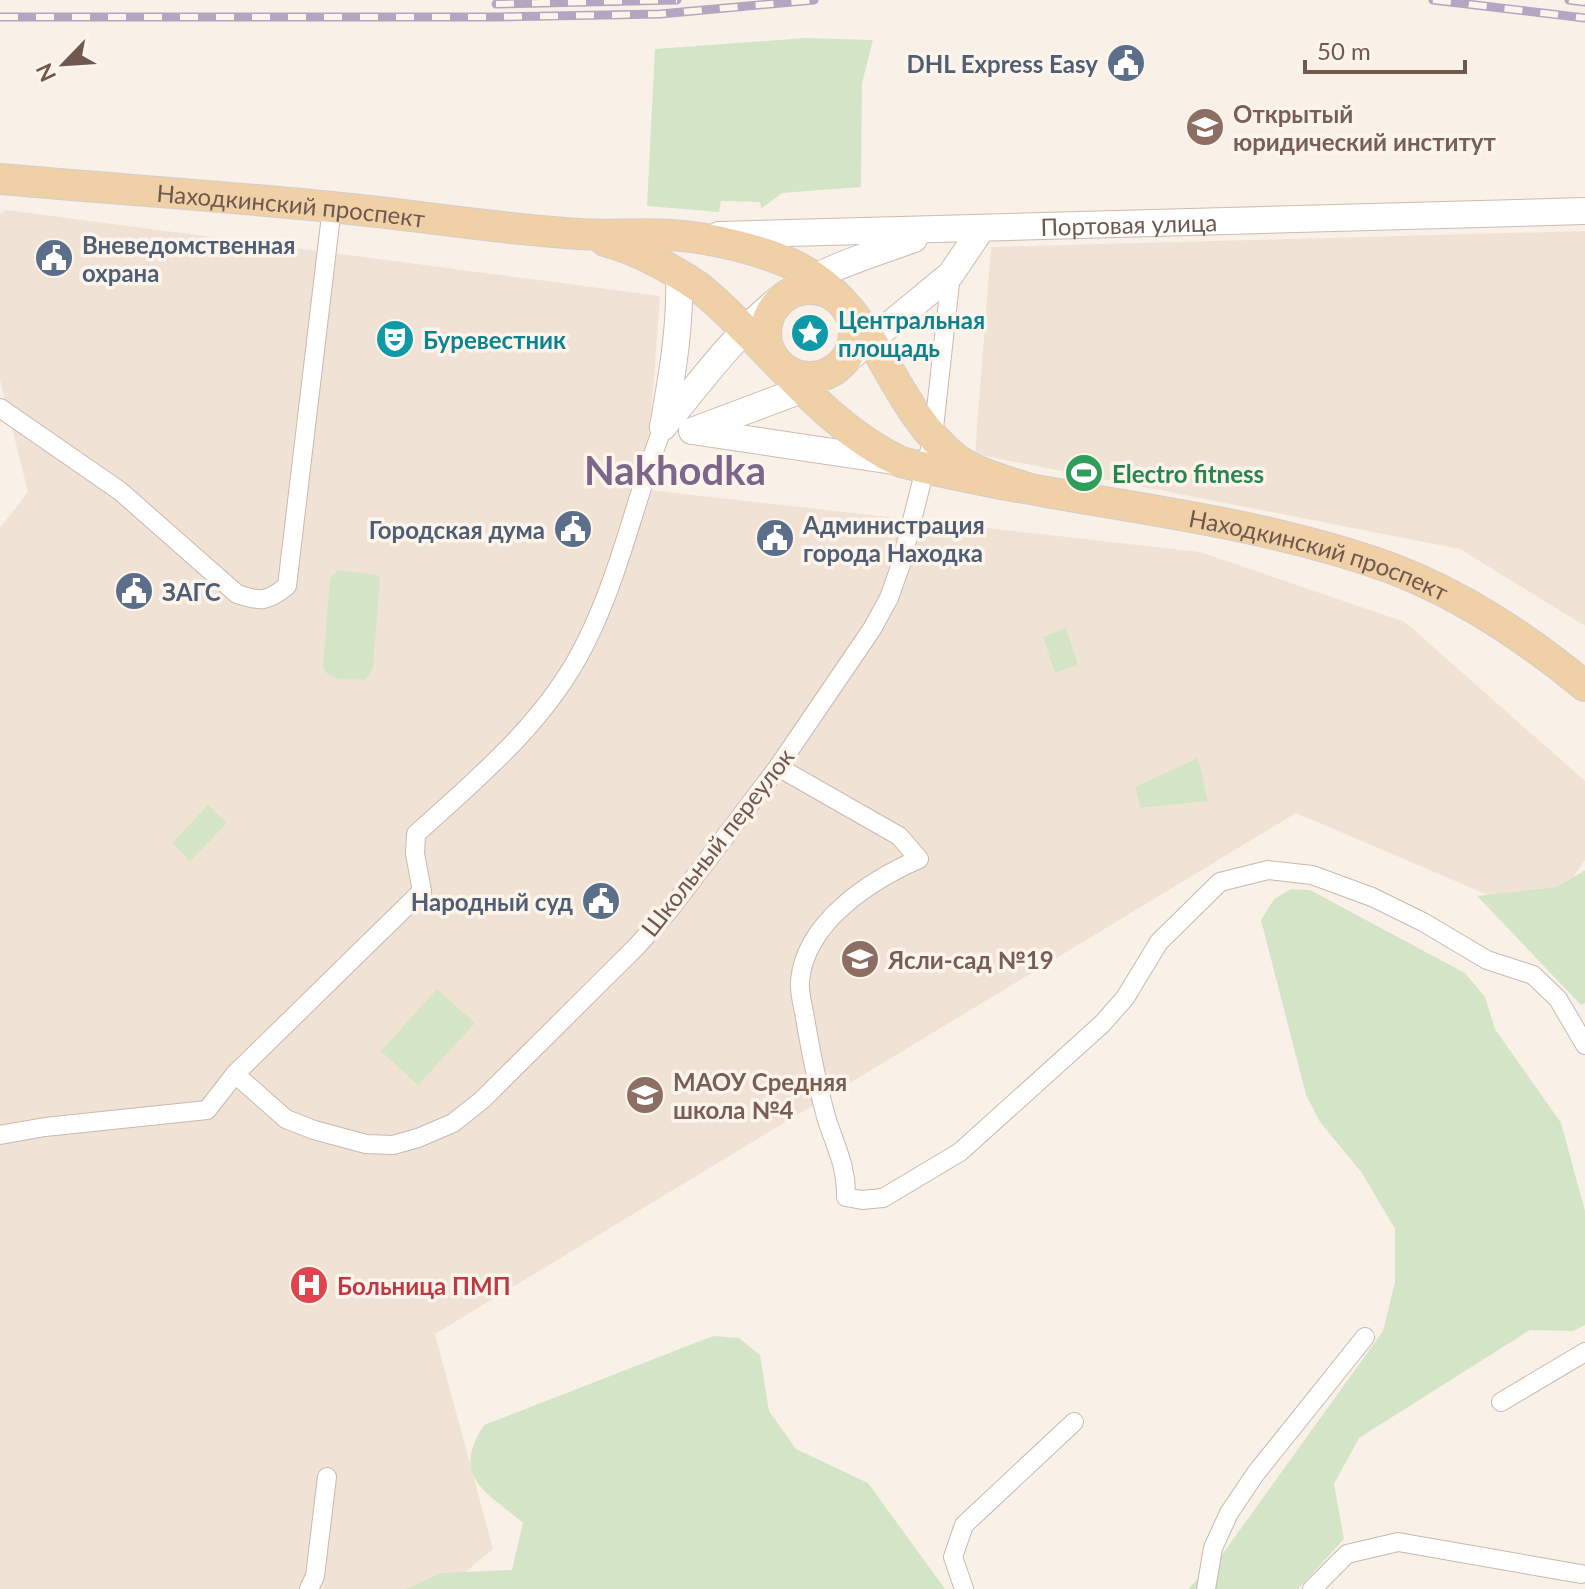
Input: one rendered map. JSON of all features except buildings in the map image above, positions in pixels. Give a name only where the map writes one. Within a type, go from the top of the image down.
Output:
[{"type":"main road","name":"Находкинский проспект","points":[[0,179],[332,207],[580,234],[671,235],[782,260],[816,278],[845,306],[872,339],[913,410],[933,437],[956,459],[983,473],[1027,488]]},
{"type":"main road","name":"Находкинский проспект","points":[[580,234],[617,244],[679,273],[717,302],[804,389],[880,452],[912,465],[1276,535],[1390,568],[1485,614],[1528,642],[1585,686]]},
{"type":"main road","points":[[795,290],[823,290],[845,306],[855,332],[847,358],[837,368],[811,378],[784,370],[774,360],[765,334],[767,320],[773,307],[783,297],[795,290]]},
{"type":"street","points":[[0,408],[120,491],[237,594],[257,601],[273,597],[287,586],[332,207]]},
{"type":"street","name":"Портовая улица","points":[[671,235],[787,235],[1585,211]]},
{"type":"street","points":[[692,431],[804,389],[837,368],[951,274],[982,228]]},
{"type":"street","points":[[663,427],[745,331],[783,297],[838,267],[936,230]]},
{"type":"street","points":[[0,1135],[45,1127],[207,1110],[235,1074],[422,891],[415,854],[416,834],[504,753],[554,691],[576,658],[618,568],[641,482],[663,427],[677,346],[679,273]]},
{"type":"street","name":"Школьный переулок","points":[[235,1074],[286,1119],[366,1144],[393,1145],[453,1123],[482,1100],[637,946],[671,908],[778,767],[872,629],[889,598],[901,564],[912,465],[933,437],[951,274]]},
{"type":"street","points":[[663,427],[912,465]]},
{"type":"street","points":[[778,767],[899,836],[919,859],[886,874],[850,898],[813,942],[803,963],[799,983],[809,1040],[827,1120],[847,1175],[846,1197],[862,1200],[883,1198],[960,1152],[1102,1024],[1125,998],[1159,942],[1220,882],[1268,870],[1312,875],[1372,897],[1423,922],[1487,960],[1533,975],[1558,999],[1585,1045]]},
{"type":"street","points":[[1206,1589],[1213,1548],[1229,1513],[1256,1473],[1365,1337]]},
{"type":"street","points":[[1501,1402],[1585,1352]]},
{"type":"street","points":[[964,1589],[953,1557],[964,1525],[1074,1422]]},
{"type":"street","points":[[309,1589],[315,1576],[327,1477]]},
{"type":"street","points":[[1312,1589],[1347,1554],[1398,1542],[1583,1572]]},
{"type":"street","points":[[1566,1589],[1583,1572]]},
{"type":"shaded area","points":[[6,210],[660,296],[648,459],[640,489],[1200,552],[1405,622],[1585,781],[1585,860],[1544,919],[1296,813],[435,1334],[493,1549],[445,1589],[0,1589],[0,528],[28,492],[0,380],[0,214]]},
{"type":"shaded area","points":[[1585,231],[1585,626],[1460,549],[975,454],[991,247]]},
{"type":"green space","points":[[805,38],[873,40],[862,83],[861,187],[782,193],[761,209],[760,202],[721,201],[719,212],[647,206],[655,49]]},
{"type":"green space","points":[[338,570],[377,575],[380,579],[373,669],[365,680],[335,677],[323,667],[330,578]]},
{"type":"green space","points":[[1066,628],[1078,665],[1055,673],[1043,637]]},
{"type":"green space","points":[[1198,758],[1208,801],[1140,808],[1135,787]]},
{"type":"green space","points":[[208,805],[227,823],[190,861],[172,843]]},
{"type":"green space","points":[[1585,870],[1585,1003],[1581,1005],[1477,896],[1557,887]]},
{"type":"green space","points":[[1291,889],[1310,890],[1465,973],[1485,997],[1495,1029],[1561,1123],[1585,1211],[1585,1325],[1573,1331],[1530,1330],[1359,1438],[1334,1484],[1344,1539],[1298,1589],[1188,1589],[1224,1552],[1383,1331],[1395,1282],[1395,1229],[1362,1173],[1320,1122],[1306,1095],[1261,920],[1274,899]]},
{"type":"green space","points":[[437,989],[475,1023],[418,1085],[381,1051]]},
{"type":"green space","points":[[713,1336],[739,1338],[760,1355],[769,1411],[796,1449],[868,1483],[945,1589],[406,1589],[441,1573],[512,1570],[523,1523],[485,1492],[472,1470],[474,1443],[484,1425]]},
{"type":"railway","points":[[496,4],[677,0]]},
{"type":"railway","points":[[0,17],[660,14],[814,0]]},
{"type":"railway","points":[[1433,0],[1585,18]]},
{"type":"railway","points":[[1569,0],[1585,2]]},
{"type":"place","name":"DHL Express Easy","points":[[1126,63]]},
{"type":"place","name":"Открытый юридический институт","points":[[1205,127]]},
{"type":"place","name":"Вневедомственная охрана","points":[[54,258]]},
{"type":"place","name":"Центральная площадь","points":[[810,333]]},
{"type":"place","name":"Буревестник","points":[[395,339]]},
{"type":"place","name":"Electro fitness","points":[[1084,473]]},
{"type":"place","name":"Городская дума","points":[[573,529]]},
{"type":"place","name":"Администрация города Находка","points":[[775,538]]},
{"type":"place","name":"ЗАГС","points":[[134,591]]},
{"type":"place","name":"Народный суд","points":[[601,901]]},
{"type":"place","name":"Ясли-сад №19","points":[[860,959]]},
{"type":"place","name":"МАОУ Средняя школа №4","points":[[645,1095]]},
{"type":"place","name":"Больница ПМП","points":[[309,1285]]},
{"type":"district","name":"Nakhodka","points":[[675,470]]}]
